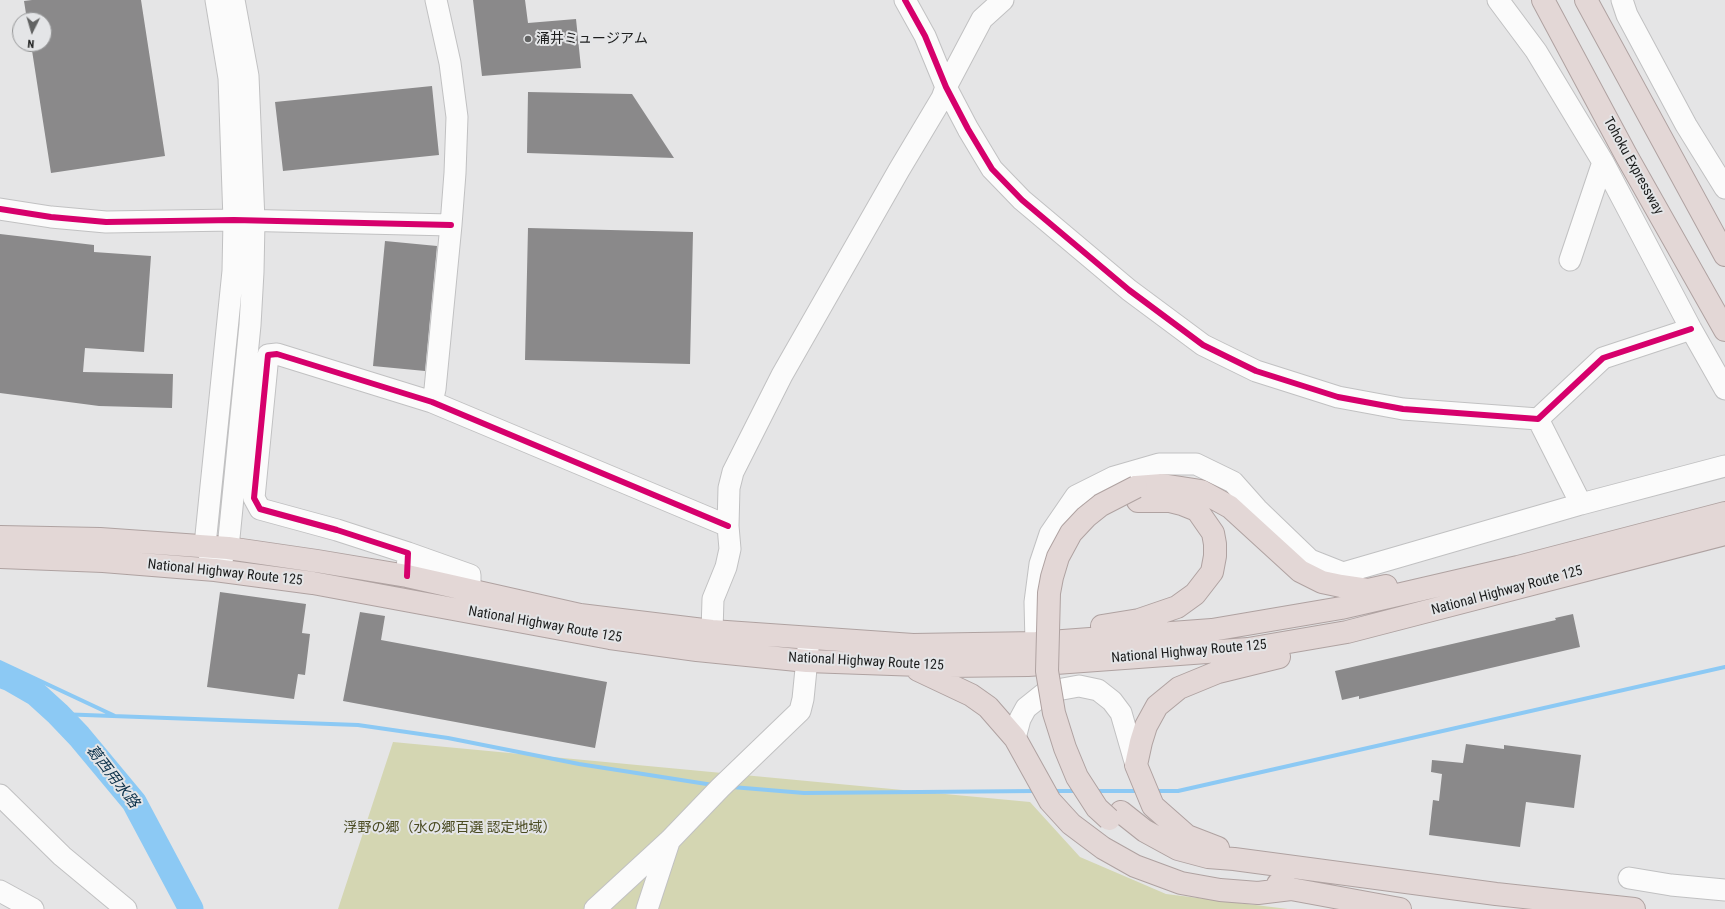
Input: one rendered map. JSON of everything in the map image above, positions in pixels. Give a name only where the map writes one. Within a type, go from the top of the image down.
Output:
[{"type":"highway","name":"Tohoku Expressway","points":[[1543,0],[1626,155],[1725,330]]},
{"type":"highway","points":[[1586,0],[1725,255]]},
{"type":"highway","points":[[1518,567],[1486,565],[1368,590],[1322,582],[1300,571],[1230,507],[1201,491],[1162,485],[1101,505],[1086,517],[1071,533],[1058,557],[1049,593],[1046,656],[1048,682],[1054,713],[1065,748],[1077,776],[1093,802],[1114,816],[1145,831],[1178,850],[1208,857],[1234,859],[1496,894],[1634,909]]},
{"type":"highway","points":[[1071,641],[1095,627],[1139,620],[1177,607],[1195,594],[1212,572],[1215,556],[1213,532],[1197,510],[1182,504],[1137,494]]},
{"type":"highway","name":"National Highway Route 125","points":[[0,556],[103,561],[215,570],[313,583],[380,594],[610,638],[697,650],[807,661],[909,666],[1028,665],[1248,649],[1348,632],[1677,536],[1725,513]]},
{"type":"highway","name":"National Highway Route 125","points":[[0,538],[100,539],[205,545],[407,576],[580,615],[712,631],[809,639],[913,645],[1036,643],[1212,630],[1341,608],[1518,567],[1677,536],[1725,534]]},
{"type":"highway","points":[[1234,859],[1215,846],[1187,836],[1153,806],[1138,771],[1141,742],[1146,726],[1157,706],[1179,688],[1218,672],[1320,647],[1348,632]]},
{"type":"highway","points":[[909,666],[972,695],[988,707],[1015,738],[1035,776],[1050,800],[1071,824],[1103,848],[1135,866],[1181,883],[1220,890],[1258,893],[1291,889]]},
{"type":"highway","points":[[1114,816],[1127,835],[1151,851],[1187,866],[1264,878],[1291,889],[1400,909]]},
{"type":"street","points":[[215,570],[228,548],[250,325],[244,220],[229,78],[216,0]]},
{"type":"street","points":[[215,570],[205,545],[233,272],[244,220],[248,76],[234,0]]},
{"type":"street","points":[[432,402],[436,389],[456,173],[457,117],[450,63],[436,0]]},
{"type":"street","points":[[905,0],[925,36],[946,87],[992,169],[1022,200],[1129,290],[1203,345],[1256,371],[1338,397],[1403,409],[1538,419],[1603,358],[1691,329]]},
{"type":"street","points":[[712,631],[713,599],[726,568],[730,549],[728,526],[729,488],[733,472],[782,375],[899,170],[942,98],[946,87],[982,19],[1003,0]]},
{"type":"street","points":[[1498,0],[1536,51]]},
{"type":"street","points":[[1510,0],[1536,51],[1603,162],[1691,329],[1725,389]]},
{"type":"street","points":[[1623,5],[1686,124],[1725,188]]},
{"type":"street","points":[[1570,260],[1603,162]]},
{"type":"street","points":[[0,209],[51,217],[106,222],[244,220],[451,225]]},
{"type":"street","points":[[470,590],[470,575],[337,530],[260,509],[254,498],[268,355],[277,354],[432,402],[728,526]]},
{"type":"street","points":[[1538,419],[1581,504]]},
{"type":"street","points":[[1036,643],[1035,602],[1040,564],[1050,534],[1076,496],[1114,477],[1159,464],[1196,464],[1233,482],[1257,509],[1310,560],[1343,574],[1581,504],[1725,466]]},
{"type":"street","points":[[407,576],[408,553]]},
{"type":"street","points":[[595,909],[670,840],[720,788],[800,711],[803,699],[809,639]]},
{"type":"street","points":[[1015,738],[1020,719],[1026,708],[1046,692],[1079,686],[1098,690],[1112,701],[1121,713],[1138,771]]},
{"type":"street","points":[[0,795],[62,856],[126,909]]},
{"type":"street","points":[[647,909],[670,840]]},
{"type":"street","points":[[1629,878],[1672,885],[1725,890]]},
{"type":"street","points":[[0,891],[34,909]]},
{"type":"green space","name":"浮野の郷（水の郷百選 認定地域）","points":[[393,742],[1030,802],[1080,857],[1166,894],[1288,909],[338,909]]},
{"type":"building","points":[[141,0],[165,156],[51,173],[32,52],[52,52],[52,12],[26,12],[24,1]]},
{"type":"building","points":[[473,0],[525,0],[528,23],[576,19],[581,68],[482,76]]},
{"type":"building","points":[[432,86],[439,155],[283,171],[275,102]]},
{"type":"building","points":[[528,92],[632,94],[674,158],[527,153]]},
{"type":"building","points":[[528,228],[693,232],[690,364],[525,360]]},
{"type":"building","points":[[0,234],[94,245],[94,252],[151,256],[144,352],[85,348],[83,372],[173,374],[172,408],[99,406],[0,393]]},
{"type":"building","points":[[385,241],[437,246],[425,371],[373,366]]},
{"type":"building","points":[[220,592],[306,604],[302,633],[310,634],[305,675],[298,674],[294,699],[207,687]]},
{"type":"building","points":[[360,612],[385,616],[381,640],[607,682],[595,748],[343,701]]},
{"type":"building","points":[[1573,614],[1580,647],[1359,699],[1359,696],[1342,700],[1335,671],[1556,620],[1555,618]]},
{"type":"building","points":[[1466,744],[1504,749],[1504,745],[1581,755],[1574,808],[1526,802],[1520,847],[1429,835],[1433,800],[1439,801],[1442,774],[1431,772],[1432,760],[1463,763]]},
{"type":"waterway","points":[[0,662],[115,716]]},
{"type":"waterway","points":[[1153,791],[1178,791],[1725,667]]},
{"type":"waterway","name":"葛西用水路","points":[[0,675],[36,694],[58,714],[79,736],[134,802],[191,909]]},
{"type":"waterway","points":[[58,714],[358,725],[448,738],[579,764],[713,785]]},
{"type":"waterway","points":[[732,787],[804,793],[1036,791]]},
{"type":"waterway","points":[[1053,791],[1076,791]]},
{"type":"waterway","points":[[1095,791],[1138,791]]},
{"type":"cycle path","points":[[905,0],[925,36],[946,87],[968,129],[992,169],[1022,200],[1129,290],[1203,345],[1256,371],[1338,397],[1403,409],[1538,419],[1603,358],[1691,329]]},
{"type":"cycle path","points":[[0,209],[51,217],[106,222],[234,220],[451,225]]},
{"type":"cycle path","points":[[407,576],[408,553],[337,530],[260,509],[254,498],[268,355],[277,354],[432,402],[728,526]]},
{"type":"place","name":"涌井ミュージアム","points":[[528,39]]}]
